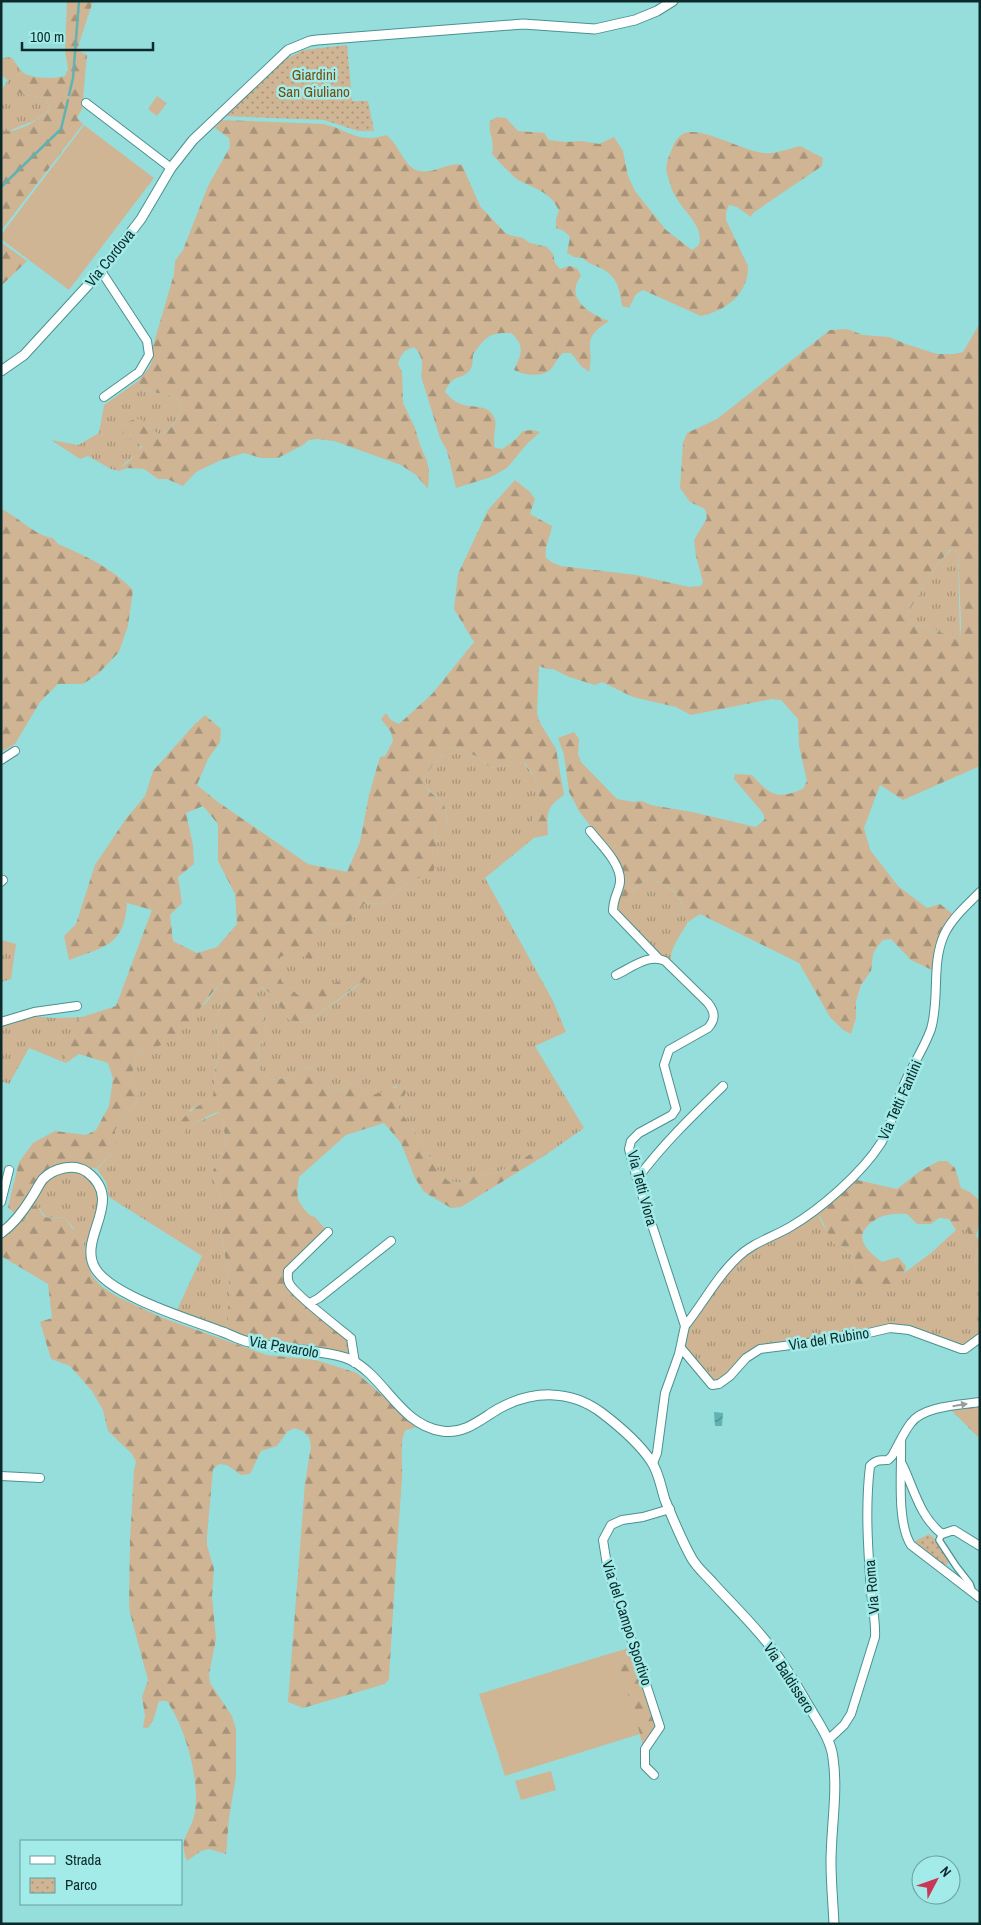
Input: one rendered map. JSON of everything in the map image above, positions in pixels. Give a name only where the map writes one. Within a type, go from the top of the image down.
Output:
[{"type":"street","name":"Via Cordova","points":[[1,371],[24,355],[101,271],[141,219],[171,168],[187,146],[288,50],[310,41],[523,24],[595,30],[635,20],[657,11],[673,1]]},
{"type":"street","points":[[86,104],[171,168]]},
{"type":"street","points":[[101,271],[147,341],[149,355],[139,372],[104,396]]},
{"type":"street","points":[[1,760],[15,751]]},
{"type":"street","points":[[590,831],[618,869],[620,881],[613,900],[614,910],[658,958]]},
{"type":"street","name":"Via Tetti Fantini","points":[[685,1326],[738,1256],[806,1216],[846,1183],[865,1164],[881,1143],[888,1130],[903,1085],[917,1062],[931,1029],[935,1010],[938,960],[943,936],[960,913],[980,892]]},
{"type":"street","points":[[616,975],[650,958],[658,958]]},
{"type":"street","name":"Via Tetti Viora","points":[[658,958],[665,961],[708,1003],[713,1010],[714,1016],[713,1023],[708,1028],[669,1050],[664,1065],[676,1109],[672,1115],[639,1133],[631,1141],[629,1149],[637,1180],[685,1326]]},
{"type":"street","points":[[1,1022],[34,1012],[77,1006]]},
{"type":"street","points":[[637,1180],[655,1155],[675,1133],[723,1086]]},
{"type":"street","name":"Via Pavarolo","points":[[1,1233],[10,1227],[28,1204],[43,1179],[56,1170],[79,1168],[90,1174],[98,1183],[103,1196],[102,1215],[93,1236],[91,1256],[94,1267],[107,1283],[138,1299],[247,1342],[350,1359],[366,1371],[405,1412],[423,1425],[442,1431],[456,1431],[469,1428],[519,1398],[538,1394],[555,1395],[585,1403],[601,1412],[629,1437],[653,1463]]},
{"type":"street","points":[[1,1202],[10,1170]]},
{"type":"street","points":[[328,1232],[288,1271],[289,1284],[297,1294],[351,1338],[355,1363]]},
{"type":"street","points":[[310,1303],[391,1241]]},
{"type":"street","points":[[653,1463],[657,1453],[665,1393],[681,1348],[685,1326]]},
{"type":"street","name":"Via del Rubino","points":[[681,1348],[712,1385],[719,1384],[730,1376],[746,1358],[760,1349],[847,1338],[890,1328],[909,1330],[961,1349],[965,1349],[980,1338]]},
{"type":"street","points":[[978,1595],[911,1545],[907,1538],[901,1502],[901,1440],[911,1422],[928,1410],[980,1402]]},
{"type":"street","name":"Via Roma","points":[[828,1740],[844,1726],[850,1714],[875,1637],[876,1626],[872,1603],[867,1528],[870,1466],[878,1460],[888,1460],[901,1440]]},
{"type":"street","points":[[902,1462],[920,1507],[928,1521],[942,1534]]},
{"type":"street","name":"Via Baldissero","points":[[653,1463],[692,1560],[772,1647],[828,1740],[833,1758],[831,1862],[834,1924]]},
{"type":"street","points":[[1,1476],[40,1478]]},
{"type":"street","name":"Via del Campo Sportivo","points":[[654,1774],[645,1766],[646,1749],[660,1727],[607,1565],[603,1540],[612,1525],[622,1520],[643,1517],[670,1509]]},
{"type":"street","points":[[942,1534],[954,1530],[980,1546]]},
{"type":"street","points":[[942,1534],[940,1540],[956,1566],[978,1595]]},
{"type":"green space","points":[[67,1],[93,1],[77,50],[87,55],[82,109],[77,118],[83,124],[1,231],[1,131],[21,128],[49,110],[47,98],[24,95],[17,92],[15,77],[22,72],[43,78],[65,76],[68,69],[65,51]]},
{"type":"green space","name":"Giardini San Giuliano","points":[[347,45],[352,101],[368,101],[374,131],[358,131],[324,120],[225,116],[284,60],[304,50]]},
{"type":"green space","points":[[12,58],[22,72],[15,77],[24,95],[47,98],[49,110],[36,120],[6,132],[1,131],[1,91],[8,80],[1,75],[1,59]]},
{"type":"green space","points":[[157,96],[167,103],[157,116],[148,109]]},
{"type":"green space","points":[[497,117],[506,118],[518,131],[544,133],[549,140],[582,141],[599,144],[614,137],[623,151],[628,176],[635,191],[666,230],[692,250],[699,245],[699,232],[697,226],[675,196],[666,171],[669,155],[677,138],[681,135],[690,132],[700,133],[763,153],[778,152],[800,146],[823,158],[822,166],[753,213],[751,217],[737,207],[729,205],[726,212],[726,220],[748,266],[744,285],[734,300],[719,310],[701,316],[643,290],[636,294],[629,308],[622,306],[617,285],[609,273],[583,258],[574,257],[567,253],[570,237],[564,231],[556,228],[556,219],[559,211],[552,200],[543,192],[517,179],[492,154],[493,144],[490,121]]},
{"type":"green space","points":[[221,120],[324,124],[361,137],[368,138],[386,135],[414,169],[430,171],[451,165],[462,165],[480,206],[505,233],[523,238],[530,243],[547,247],[553,254],[555,263],[560,269],[569,266],[577,268],[581,276],[575,291],[577,298],[587,309],[609,321],[594,333],[591,338],[589,372],[581,366],[571,353],[563,353],[551,369],[543,374],[533,375],[518,372],[514,370],[521,351],[519,342],[511,333],[497,334],[490,336],[480,345],[473,355],[470,370],[454,379],[445,392],[459,403],[485,409],[493,415],[495,420],[495,448],[503,449],[523,431],[533,430],[540,432],[526,445],[507,468],[491,477],[456,488],[447,451],[440,438],[421,376],[421,357],[414,347],[403,353],[398,364],[402,372],[403,403],[415,428],[427,461],[429,471],[428,489],[416,475],[401,465],[334,441],[317,439],[309,440],[278,458],[261,458],[244,453],[219,461],[196,472],[183,486],[167,479],[158,479],[144,469],[127,468],[119,471],[142,446],[127,438],[122,431],[125,425],[132,420],[141,419],[145,426],[160,435],[169,430],[173,425],[181,407],[180,402],[175,398],[147,391],[142,388],[138,381],[149,368],[152,361],[153,346],[174,274],[175,261],[183,250],[208,186],[230,147],[229,138],[215,128]]},
{"type":"green space","points":[[84,125],[154,178],[69,290],[1,239],[1,235]]},
{"type":"green space","points":[[1,242],[27,261],[1,286]]},
{"type":"green space","points":[[980,323],[980,766],[903,800],[880,785],[864,828],[870,850],[898,886],[927,908],[940,904],[954,915],[940,934],[932,970],[911,960],[891,939],[883,940],[873,954],[871,971],[861,985],[856,1001],[856,1018],[851,1034],[843,1030],[830,1017],[799,963],[700,914],[688,922],[676,893],[672,889],[648,878],[623,899],[618,896],[623,882],[569,792],[564,755],[558,738],[574,732],[579,739],[578,754],[581,762],[617,799],[633,802],[642,801],[651,805],[692,812],[756,827],[765,819],[763,813],[734,779],[735,774],[752,775],[774,794],[786,794],[803,789],[807,781],[799,746],[798,719],[781,700],[772,699],[691,715],[676,707],[633,697],[602,682],[595,685],[569,677],[553,669],[539,666],[537,713],[540,723],[556,749],[564,795],[553,804],[548,812],[548,835],[534,838],[532,819],[540,802],[535,777],[525,763],[491,768],[476,756],[452,747],[433,764],[425,777],[427,789],[444,804],[448,825],[435,828],[438,855],[432,876],[413,879],[383,903],[364,904],[347,923],[337,925],[321,924],[313,934],[321,952],[311,959],[290,953],[273,960],[282,982],[298,995],[340,981],[361,966],[371,966],[367,978],[306,1023],[289,1020],[271,994],[262,987],[256,994],[268,1033],[259,1047],[257,1066],[269,1080],[287,1078],[304,1068],[313,1069],[326,1079],[331,1091],[346,1087],[356,1081],[368,1095],[403,1087],[406,1092],[398,1108],[422,1142],[435,1167],[448,1181],[462,1183],[476,1175],[495,1173],[534,1152],[544,1156],[461,1207],[451,1208],[424,1192],[415,1178],[401,1143],[384,1123],[346,1135],[299,1177],[297,1191],[300,1202],[305,1210],[315,1217],[326,1230],[285,1278],[349,1339],[351,1356],[250,1339],[228,1331],[228,1307],[231,1297],[222,1235],[222,1202],[212,1173],[226,1143],[220,1112],[214,1113],[186,1128],[184,1140],[175,1133],[186,1116],[213,1097],[219,1049],[216,1023],[227,986],[221,982],[175,1035],[159,1046],[137,1052],[131,1079],[139,1094],[135,1105],[115,1130],[115,1150],[96,1169],[73,1162],[55,1166],[15,1214],[8,1207],[19,1162],[33,1143],[55,1131],[86,1135],[96,1130],[109,1106],[113,1079],[108,1063],[79,1054],[66,1063],[63,1054],[71,1045],[71,1025],[82,1017],[116,1006],[152,910],[127,903],[122,928],[117,936],[93,952],[69,960],[64,936],[76,924],[95,865],[125,820],[145,796],[153,771],[205,715],[221,729],[220,742],[208,759],[197,785],[218,802],[308,864],[347,872],[360,842],[369,795],[380,757],[385,756],[393,741],[391,732],[381,719],[386,713],[391,720],[399,724],[432,694],[474,642],[454,609],[458,574],[488,510],[515,480],[530,492],[535,499],[530,514],[552,526],[546,546],[546,558],[553,563],[561,566],[636,575],[689,587],[701,586],[703,582],[694,540],[707,518],[705,509],[690,502],[680,488],[683,443],[687,433],[717,419],[830,330],[847,329],[863,335],[889,337],[937,354],[963,352]],"holes":[[[950,550],[958,552],[960,641],[927,626],[914,625],[906,616],[935,567]],[[203,806],[218,824],[218,861],[235,894],[237,924],[217,947],[197,953],[173,941],[170,915],[182,903],[178,877],[194,864],[193,845],[186,813]]]},
{"type":"green space","points":[[138,381],[142,388],[147,391],[175,398],[180,402],[181,407],[178,416],[168,430],[160,435],[145,426],[139,453],[125,463],[119,471],[111,469],[88,456],[80,459],[51,440],[78,445],[99,433],[104,405]]},
{"type":"green space","points":[[1,509],[40,534],[53,538],[58,544],[107,569],[133,590],[128,626],[119,652],[98,674],[83,684],[58,684],[40,702],[15,744],[1,752]]},
{"type":"green space","points":[[951,550],[958,552],[960,641],[927,626],[914,625],[906,616],[935,567]]},
{"type":"green space","points":[[452,747],[476,756],[491,768],[524,763],[535,777],[540,802],[532,820],[534,838],[485,878],[553,1001],[566,1032],[535,1046],[584,1128],[544,1156],[534,1152],[507,1168],[495,1173],[476,1175],[462,1183],[448,1181],[435,1167],[422,1142],[398,1108],[406,1092],[396,1086],[379,1095],[368,1095],[356,1081],[346,1087],[331,1091],[326,1079],[313,1069],[304,1068],[287,1078],[269,1080],[257,1066],[259,1047],[268,1033],[256,994],[261,987],[271,994],[289,1020],[306,1023],[359,985],[356,972],[338,983],[298,995],[282,982],[273,960],[287,953],[311,936],[321,924],[337,925],[347,923],[364,904],[383,903],[413,879],[438,855],[435,827],[448,825],[444,804],[427,788],[425,777],[433,764]]},
{"type":"green space","points":[[648,878],[676,893],[688,922],[674,946],[671,961],[660,956],[617,910],[618,896],[633,891]]},
{"type":"green space","points":[[1,940],[16,944],[11,979],[1,982]]},
{"type":"green space","points":[[221,982],[227,986],[216,1023],[219,1049],[213,1098],[190,1110],[185,1128],[220,1112],[222,1117],[226,1143],[212,1173],[222,1202],[222,1235],[231,1297],[228,1307],[228,1331],[177,1310],[202,1256],[109,1197],[106,1182],[97,1169],[115,1150],[115,1130],[135,1105],[139,1094],[131,1079],[137,1052],[159,1046],[180,1030],[196,1011],[206,1003]]},
{"type":"green space","points":[[28,1016],[82,1017],[71,1025],[71,1045],[63,1054],[66,1063],[29,1048],[9,1084],[1,1081],[1,1024]]},
{"type":"green space","points":[[939,1161],[947,1161],[955,1168],[961,1188],[970,1192],[978,1199],[980,1221],[976,1236],[980,1240],[980,1281],[975,1266],[978,1250],[972,1246],[967,1230],[956,1230],[949,1219],[939,1218],[931,1224],[917,1224],[907,1214],[898,1214],[876,1219],[866,1228],[862,1238],[871,1253],[882,1262],[898,1257],[906,1266],[903,1279],[893,1289],[867,1284],[861,1287],[853,1282],[851,1275],[856,1270],[854,1255],[842,1246],[833,1244],[821,1218],[815,1211],[853,1179],[897,1189],[920,1171]]},
{"type":"green space","points":[[79,1170],[96,1185],[100,1197],[89,1259],[86,1260],[83,1239],[64,1217],[46,1217],[40,1208],[32,1207],[27,1219],[21,1219],[45,1181],[57,1172]]},
{"type":"green space","points":[[36,1205],[45,1217],[64,1217],[72,1228],[82,1235],[86,1260],[92,1276],[102,1287],[118,1297],[163,1318],[267,1355],[316,1360],[357,1373],[413,1423],[415,1428],[406,1430],[403,1439],[389,1679],[385,1684],[303,1708],[288,1702],[305,1483],[311,1446],[309,1437],[303,1431],[294,1428],[287,1432],[277,1446],[261,1451],[250,1474],[241,1475],[227,1465],[219,1464],[213,1469],[207,1545],[214,1569],[212,1596],[216,1639],[209,1674],[210,1683],[232,1716],[236,1729],[236,1777],[229,1818],[226,1854],[209,1849],[201,1851],[187,1861],[184,1853],[184,1840],[195,1811],[196,1798],[190,1754],[180,1725],[167,1701],[159,1701],[153,1721],[148,1728],[143,1727],[145,1716],[142,1697],[148,1680],[129,1604],[130,1540],[136,1462],[132,1454],[108,1431],[103,1410],[92,1391],[70,1366],[51,1359],[40,1322],[52,1318],[48,1284],[1,1256],[1,1239],[21,1219],[27,1219],[32,1207]]},
{"type":"green space","points":[[815,1211],[831,1236],[854,1255],[856,1270],[867,1284],[903,1279],[904,1273],[931,1253],[956,1230],[967,1230],[972,1246],[978,1250],[976,1266],[980,1281],[980,1336],[965,1348],[909,1329],[760,1348],[730,1375],[712,1384],[682,1347],[686,1326],[738,1257]]},
{"type":"green space","points":[[980,1405],[980,1439],[951,1410]]},
{"type":"green space","points":[[929,1534],[936,1540],[949,1562],[944,1567],[915,1541]]},
{"type":"green space","points":[[632,1647],[660,1727],[644,1749],[615,1652]]},
{"type":"green space","points":[[615,1652],[640,1734],[505,1776],[479,1694]]},
{"type":"green space","points":[[551,1771],[556,1790],[521,1800],[515,1781]]},
{"type":"water","points":[[714,1412],[723,1413],[722,1426],[715,1426]]},
{"type":"waterway","points":[[69,95],[73,78],[79,1]]},
{"type":"waterway","points":[[1,187],[61,129],[68,100]]}]
